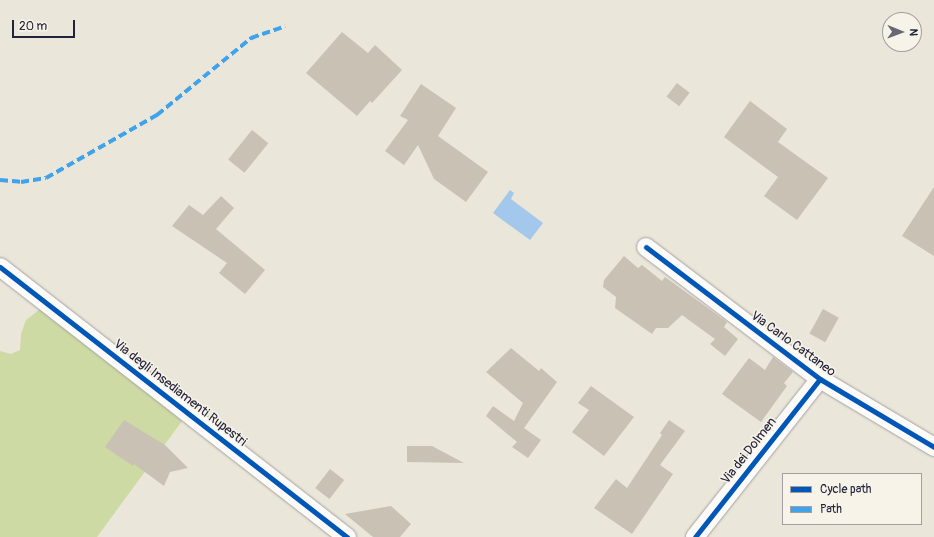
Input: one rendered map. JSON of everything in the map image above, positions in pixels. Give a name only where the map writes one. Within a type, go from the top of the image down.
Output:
[{"type":"street","name":"Via Carlo Cattaneo","points":[[646,247],[820,379],[934,447]]},
{"type":"street","name":"Via degli Insediamenti Rupestri","points":[[0,267],[347,537]]},
{"type":"street","name":"Via dei Dolmen","points":[[695,537],[820,379]]},
{"type":"green space","points":[[40,309],[81,337],[182,421],[97,537],[0,537],[0,351],[11,354],[20,350],[21,334],[26,320]]},
{"type":"water","points":[[510,190],[514,193],[511,199],[543,223],[530,240],[493,213]]},
{"type":"building","points":[[342,32],[368,53],[375,45],[402,70],[372,103],[370,101],[357,116],[306,73]]},
{"type":"building","points":[[677,83],[690,93],[679,106],[667,96]]},
{"type":"building","points":[[421,84],[456,108],[438,136],[488,172],[466,202],[434,179],[418,145],[404,165],[385,151],[408,120],[400,116]]},
{"type":"building","points":[[750,101],[787,129],[778,142],[828,178],[797,220],[764,196],[778,177],[724,137]]},
{"type":"building","points":[[252,130],[268,143],[244,173],[228,160]]},
{"type":"building","points":[[934,187],[934,256],[902,236]]},
{"type":"building","points":[[221,196],[234,208],[216,229],[265,270],[245,294],[219,273],[227,263],[172,226],[189,205],[203,215]]},
{"type":"building","points":[[624,256],[638,268],[642,265],[662,281],[665,277],[727,322],[724,327],[738,339],[725,356],[710,344],[715,339],[682,315],[668,328],[656,328],[652,334],[615,308],[616,297],[603,287],[604,280]]},
{"type":"building","points":[[823,309],[839,318],[825,342],[809,333]]},
{"type":"building","points":[[511,348],[539,371],[541,368],[557,382],[524,428],[541,440],[528,458],[512,447],[517,442],[486,416],[493,406],[514,421],[523,403],[486,372]]},
{"type":"building","points":[[773,357],[793,372],[784,383],[787,386],[761,422],[722,394],[749,358],[765,370]]},
{"type":"building","points":[[591,386],[634,417],[604,456],[572,432],[589,410],[578,403]]},
{"type":"building","points":[[124,420],[165,445],[188,468],[170,472],[164,486],[134,464],[133,466],[105,447]]},
{"type":"building","points":[[669,420],[685,431],[660,465],[673,474],[632,534],[594,508],[616,479],[627,488],[662,435],[660,433]]},
{"type":"building","points":[[407,446],[432,446],[464,463],[407,462]]},
{"type":"building","points":[[330,469],[344,480],[329,499],[315,488]]},
{"type":"building","points":[[391,506],[411,524],[400,537],[373,537],[345,514]]},
{"type":"marked path","points":[[0,180],[21,182],[46,178],[157,115],[251,38],[285,26]]},
{"type":"cycle path","points":[[646,247],[820,379],[934,447]]},
{"type":"cycle path","points":[[0,267],[347,537]]},
{"type":"cycle path","points":[[695,537],[820,379]]}]
